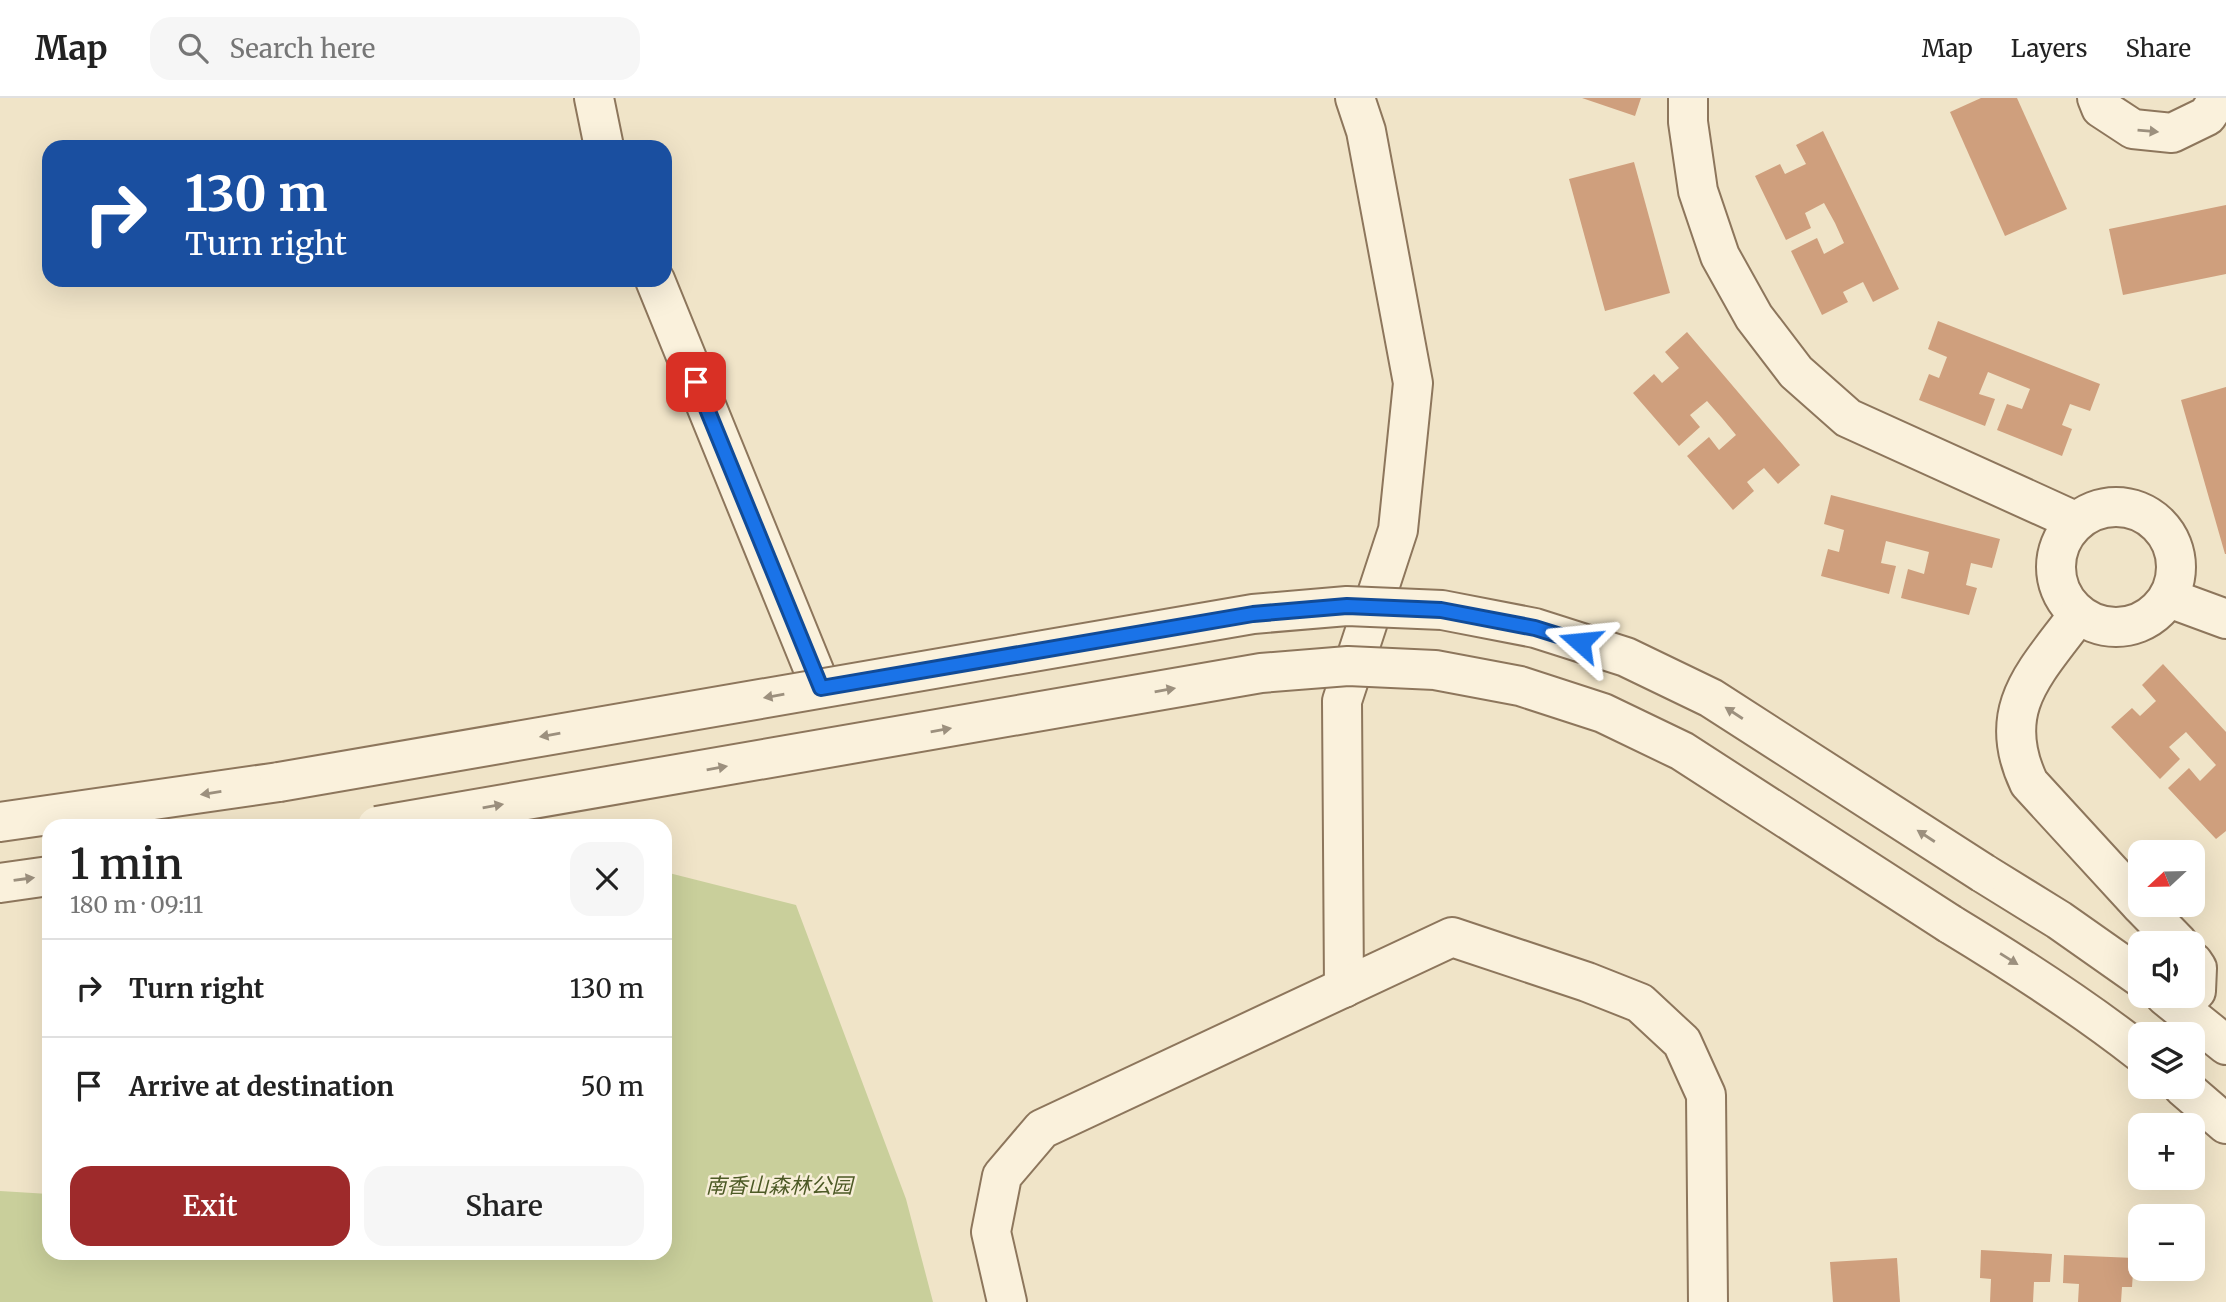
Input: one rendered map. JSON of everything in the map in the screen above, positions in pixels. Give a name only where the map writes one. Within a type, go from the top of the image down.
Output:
[{"type":"street","points":[[594,98],[603,140]]},
{"type":"street","points":[[1344,988],[1342,701],[1398,530],[1413,383],[1366,131],[1355,98]]},
{"type":"street","points":[[1688,98],[1688,122],[1698,191],[1720,256],[1754,317],[1796,372],[1848,418],[2076,521]]},
{"type":"street","points":[[2097,98],[2101,108],[2133,129],[2172,133],[2207,116],[2219,98]]},
{"type":"street","points":[[658,287],[821,688]]},
{"type":"street","points":[[2106,506],[2140,510],[2166,532],[2177,565],[2169,597],[2151,617],[2127,627],[2101,626],[2078,615],[2062,594],[2055,569],[2060,542],[2076,521],[2106,506]]},
{"type":"street","points":[[2169,597],[2226,619]]},
{"type":"street","points":[[0,822],[279,782],[1253,614],[1347,606],[1441,610],[1535,628],[1626,657],[1711,698],[2060,920],[2128,968]]},
{"type":"street","points":[[2078,615],[2025,689],[2015,722],[2015,744],[2029,783],[2128,892]]},
{"type":"street","points":[[417,819],[1261,673],[1348,666],[1435,670],[1520,687],[1603,713],[1682,751],[2027,970],[2128,1043]]},
{"type":"street","points":[[0,883],[42,877]]},
{"type":"street","points":[[2152,917],[2166,931]]},
{"type":"street","points":[[1007,1302],[991,1232],[1002,1176],[1042,1129],[1452,937],[1587,982],[1640,1003],[1682,1042],[1706,1095],[1708,1302]]},
{"type":"street","points":[[2191,1008],[2226,1045]]},
{"type":"street","points":[[2197,1099],[2226,1124]]},
{"type":"green space","name":"南香山森林公园","points":[[672,874],[796,905],[906,1199],[933,1302],[0,1302],[0,1191],[42,1194],[42,1260],[672,1260]]},
{"type":"building","points":[[1582,98],[1641,98],[1635,116]]},
{"type":"building","points":[[1981,98],[2017,98],[2067,209],[2005,236],[1950,112]]},
{"type":"building","points":[[1823,131],[1899,289],[1873,302],[1863,282],[1843,292],[1848,302],[1822,315],[1791,251],[1817,238],[1824,254],[1844,243],[1835,223],[1824,203],[1805,213],[1811,228],[1786,240],[1755,176],[1780,164],[1785,174],[1806,164],[1796,145]]},
{"type":"building","points":[[1634,162],[1670,293],[1605,311],[1569,179]]},
{"type":"building","points":[[2226,205],[2226,274],[2123,295],[2109,229]]},
{"type":"building","points":[[1938,321],[2100,384],[2090,411],[2070,404],[2062,425],[2072,429],[2062,456],[1997,430],[2007,404],[2022,409],[2030,389],[1988,372],[1979,394],[1995,399],[1985,426],[1919,400],[1929,374],[1939,378],[1947,357],[1928,349]]},
{"type":"building","points":[[1687,332],[1800,465],[1778,484],[1764,468],[1747,482],[1754,491],[1733,510],[1687,456],[1709,437],[1719,450],[1736,435],[1722,418],[1707,401],[1690,415],[1700,427],[1679,446],[1633,393],[1654,374],[1662,383],[1679,368],[1665,352]]},
{"type":"building","points":[[2226,387],[2226,554],[2225,554],[2181,400]]},
{"type":"building","points":[[1831,495],[2000,539],[1992,568],[1971,563],[1966,585],[1977,588],[1969,615],[1901,598],[1908,569],[1924,574],[1929,552],[1886,541],[1881,563],[1896,566],[1889,594],[1821,576],[1828,549],[1839,552],[1844,530],[1824,524]]},
{"type":"building","points":[[2163,664],[2226,732],[2226,831],[2216,839],[2168,788],[2189,768],[2200,781],[2216,765],[2186,732],[2169,747],[2180,759],[2160,779],[2111,727],[2132,708],[2140,716],[2156,701],[2142,685]]},
{"type":"building","points":[[1981,1250],[2052,1254],[2050,1282],[2034,1282],[2033,1302],[1990,1302],[1991,1279],[1980,1278]]},
{"type":"building","points":[[2064,1255],[2128,1258],[2128,1281],[2132,1281],[2132,1287],[2122,1287],[2121,1302],[2078,1302],[2079,1284],[2063,1283]]},
{"type":"building","points":[[1897,1258],[1900,1302],[1833,1302],[1830,1262]]},
{"type":"route","points":[[696,382],[821,688],[1253,614],[1347,606],[1441,610],[1535,628],[1580,642]]}]
